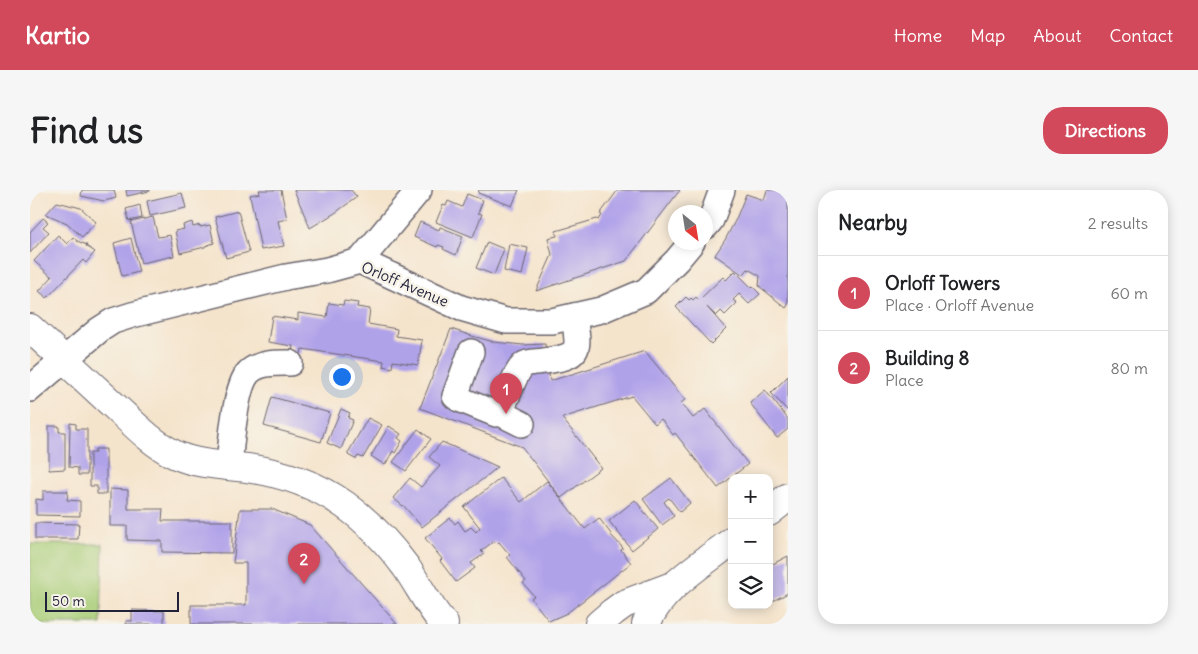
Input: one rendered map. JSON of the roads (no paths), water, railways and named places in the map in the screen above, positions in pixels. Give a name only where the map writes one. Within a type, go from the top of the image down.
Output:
[{"type":"main road","points":[[30,328],[134,424],[164,448],[188,459],[214,465],[270,473],[307,484],[348,506],[386,541],[406,567],[434,613],[444,624]]},
{"type":"main road","points":[[773,509],[788,497]]},
{"type":"main road","points":[[646,624],[651,613],[674,586],[728,544]]},
{"type":"main road","points":[[599,624],[624,604],[674,586]]},
{"type":"street","points":[[360,262],[420,190]]},
{"type":"street","points":[[713,215],[722,190]]},
{"type":"street","name":"Orloff Avenue","points":[[30,389],[99,330],[113,321],[281,278],[360,262],[461,308],[506,321],[552,320],[602,310],[646,291],[686,250]]},
{"type":"street","points":[[471,352],[455,396],[485,410],[511,418],[518,370],[524,364],[564,358],[572,354],[576,349],[578,341],[574,316]]},
{"type":"street","points":[[229,466],[238,394],[243,380],[250,371],[258,366],[268,363],[290,363]]},
{"type":"place","name":"Orloff Towers","points":[[506,414]]},
{"type":"place","name":"Building 8","points":[[304,584]]}]
